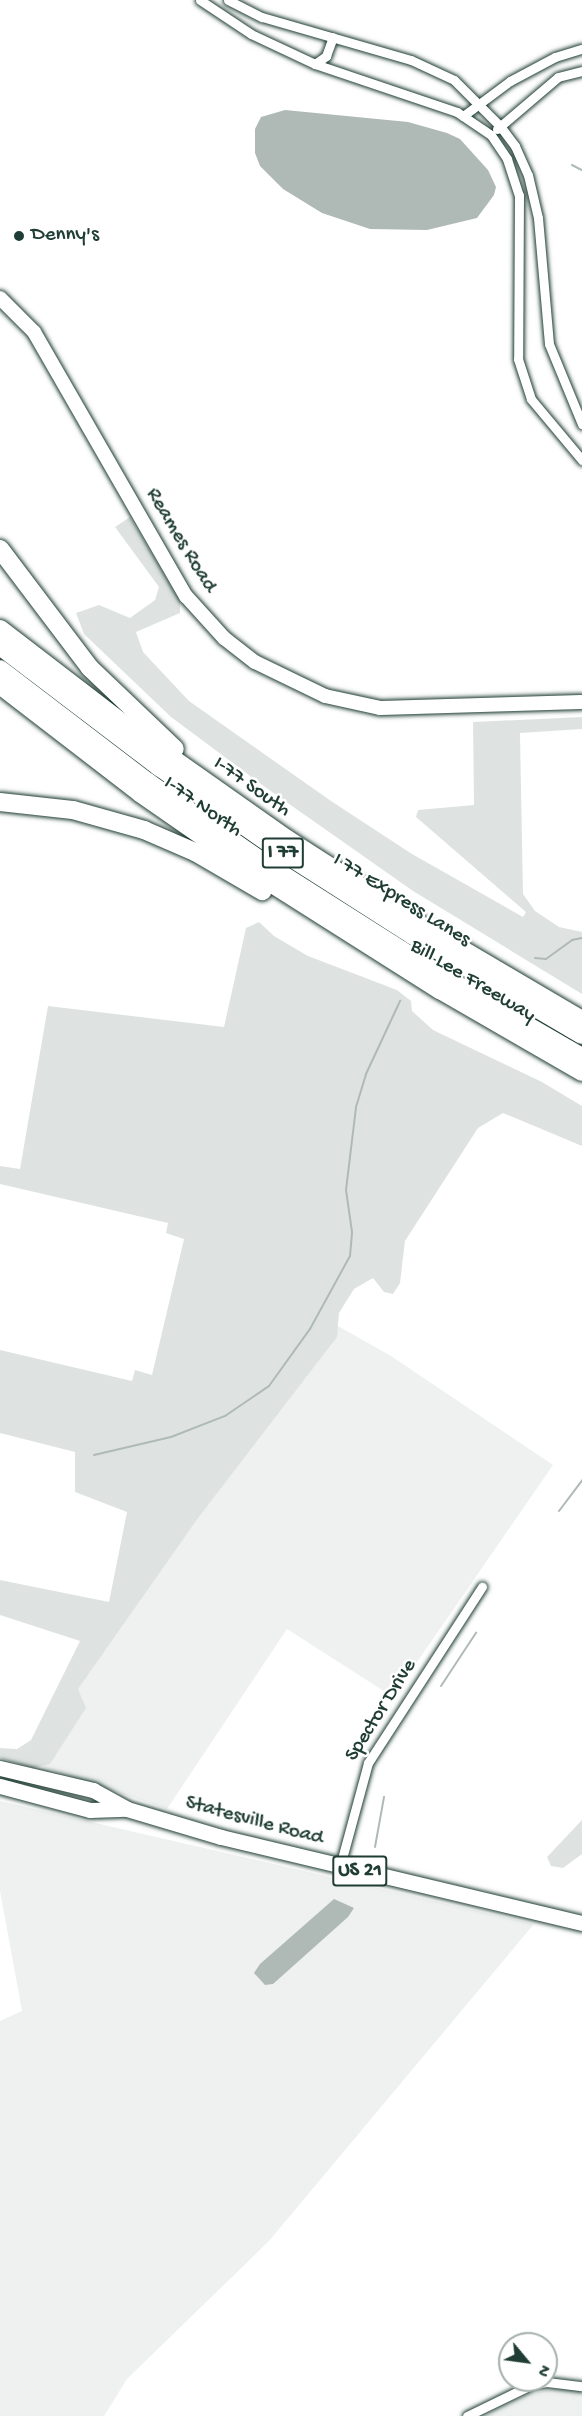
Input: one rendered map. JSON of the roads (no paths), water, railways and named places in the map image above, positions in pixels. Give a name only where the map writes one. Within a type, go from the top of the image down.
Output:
[{"type":"highway","points":[[0,549],[109,689],[244,810]]},
{"type":"highway","name":"I-77 South","points":[[0,629],[244,810],[419,924],[582,1020]]},
{"type":"highway","name":"I 77 Express Lanes","points":[[0,646],[159,767],[279,850],[412,935],[582,1035]]},
{"type":"highway","name":"I 77 Express Lanes","points":[[0,669],[130,768],[260,860],[420,962],[582,1057]]},
{"type":"highway","name":"I-77 North","points":[[0,685],[181,822],[386,956]]},
{"type":"highway","points":[[0,802],[92,814],[161,836],[211,861],[365,954],[386,956]]},
{"type":"highway","name":"Bill Lee Freeway","points":[[386,956],[582,1072]]},
{"type":"main road","name":"Reames Road","points":[[0,298],[34,332],[181,589],[224,638],[255,662],[317,693],[380,708],[582,702]]},
{"type":"main road","name":"Statesville Road","points":[[0,1768],[93,1790],[127,1809],[340,1866],[582,1923]]},
{"type":"main road","name":"Statesville Road","points":[[0,1786],[90,1810],[127,1809]]},
{"type":"street","points":[[200,0],[251,34],[315,64],[463,116],[491,135],[507,159],[519,195],[518,359],[531,399],[582,460]]},
{"type":"street","points":[[228,0],[262,17],[411,60],[454,80],[479,101],[500,126],[519,152],[528,175],[538,218],[549,344],[582,424]]},
{"type":"street","points":[[315,64],[326,56],[333,37]]},
{"type":"street","points":[[463,116],[479,101],[555,57],[582,49]]},
{"type":"street","points":[[491,135],[558,77],[582,70]]},
{"type":"street","name":"Spector Drive","points":[[340,1866],[368,1763],[482,1587]]},
{"type":"street","points":[[467,2416],[533,2384],[547,2382],[582,2385]]},
{"type":"waterway","points":[[572,165],[582,170]]},
{"type":"waterway","points":[[535,958],[546,959],[572,940],[582,938]]},
{"type":"waterway","points":[[94,1455],[171,1437],[225,1416],[269,1386],[310,1329],[350,1256],[352,1232],[346,1190],[356,1107],[366,1074],[400,1001]]},
{"type":"waterway","points":[[559,1511],[582,1480]]},
{"type":"waterway","points":[[441,1686],[476,1633]]},
{"type":"waterway","points":[[375,1847],[384,1797]]},
{"type":"place","name":"Denny's","points":[[19,236]]}]
